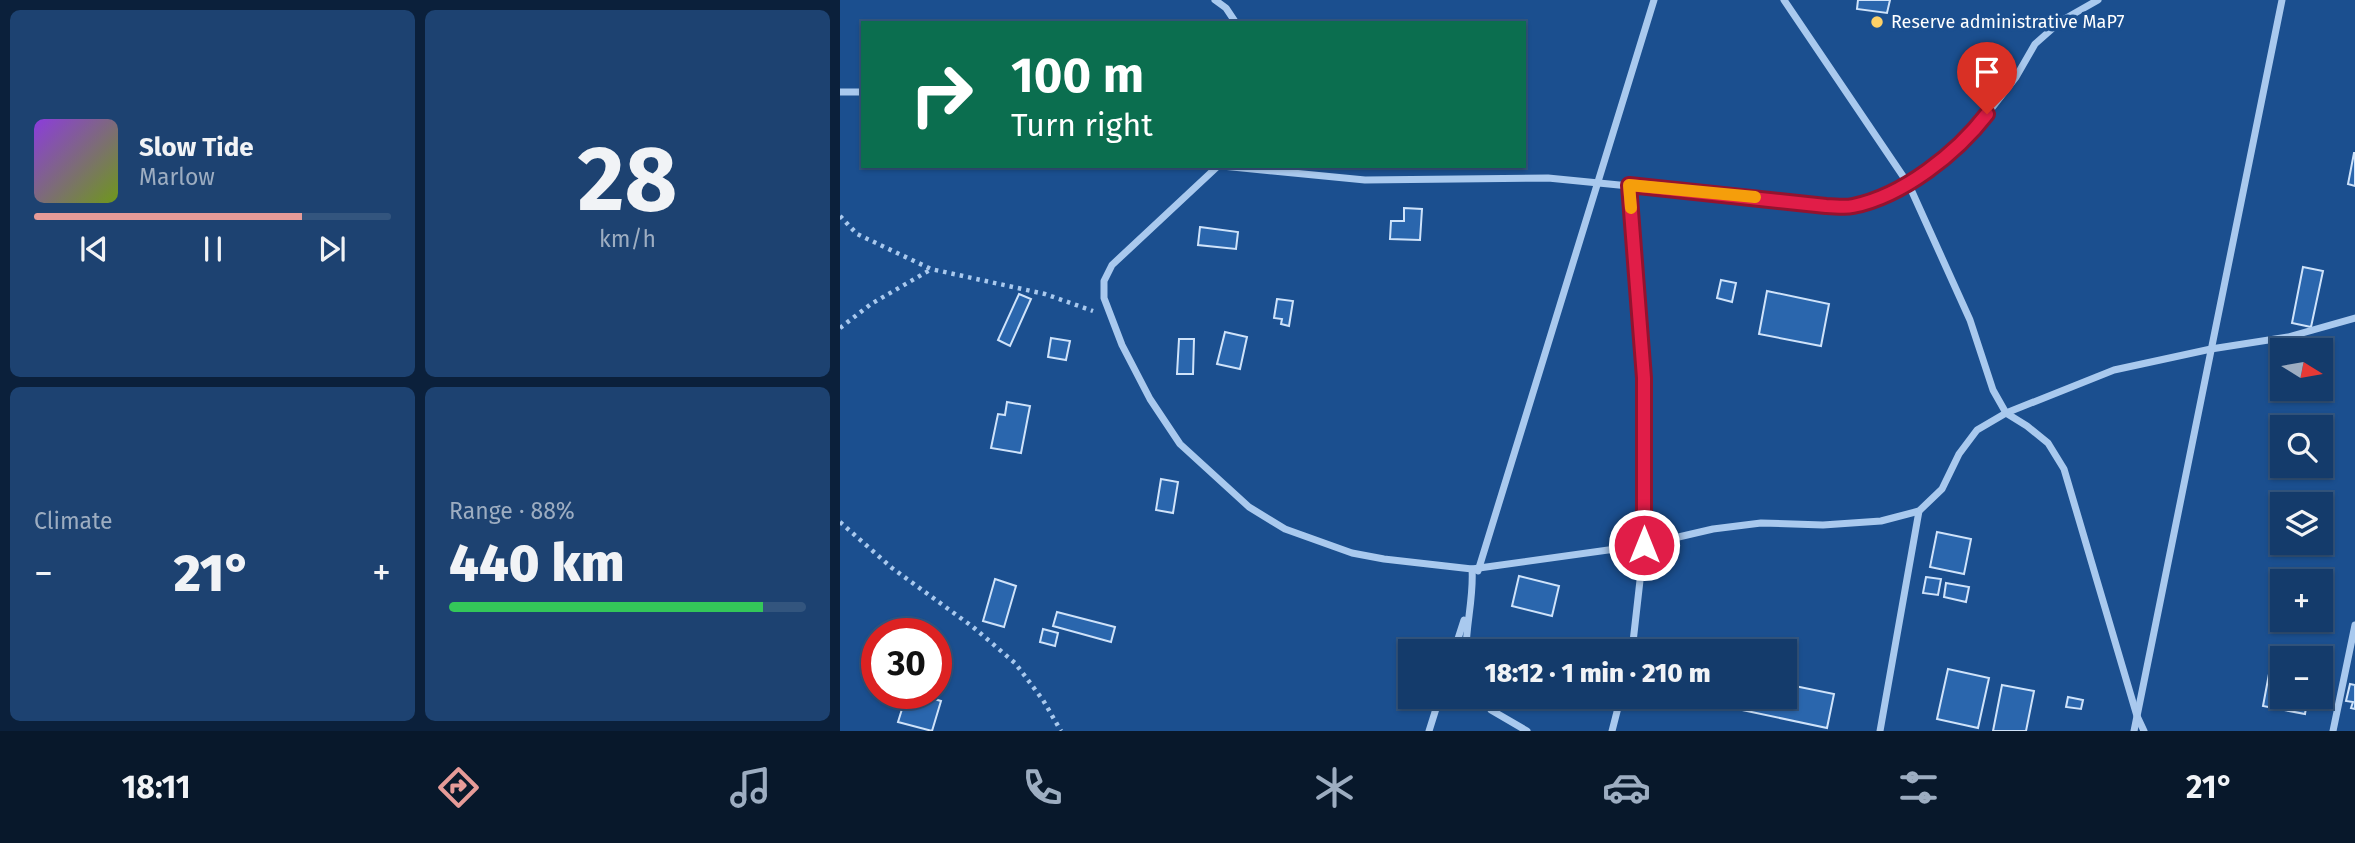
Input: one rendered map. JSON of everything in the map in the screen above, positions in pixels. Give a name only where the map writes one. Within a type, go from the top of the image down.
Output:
[{"type":"street","points":[[1215,0],[1226,8],[1235,21]]},
{"type":"street","points":[[1466,639],[1476,569],[1654,0]]},
{"type":"street","points":[[1784,0],[1909,185],[1970,320],[1993,390],[2006,413],[2048,443],[2064,469],[2137,716],[2144,731]]},
{"type":"street","points":[[1241,168],[1365,180],[1548,178],[1854,206],[1909,185],[1973,132],[2016,77],[2035,44],[2061,21],[2098,0]]},
{"type":"street","points":[[2134,731],[2282,0]]},
{"type":"street","points":[[840,92],[861,92]]},
{"type":"street","points":[[1218,168],[1112,265],[1104,281],[1104,298],[1110,318],[1150,399],[1180,444],[1248,507],[1285,528],[1352,553],[1384,559],[1476,569],[1644,545],[1713,529],[1761,523],[1823,525],[1881,521],[1919,510],[1942,489],[1959,454],[1977,430],[2006,413],[2114,370],[2211,349],[2288,337],[2355,318]]},
{"type":"street","points":[[1629,185],[1644,378],[1644,545],[1633,639]]},
{"type":"street","points":[[1880,731],[1919,510]]},
{"type":"street","points":[[1458,639],[1471,597]]},
{"type":"street","points":[[2333,731],[2355,625]]},
{"type":"street","points":[[1429,731],[1436,709]]},
{"type":"street","points":[[1491,709],[1527,731]]},
{"type":"street","points":[[1612,731],[1618,709]]},
{"type":"path","points":[[840,216],[857,234],[931,269],[1045,294],[1110,318]]},
{"type":"path","points":[[840,328],[871,304],[931,269]]},
{"type":"path","points":[[840,522],[892,568],[973,627],[1015,663],[1043,700],[1061,731]]},
{"type":"building","points":[[1858,0],[1890,0],[1887,13],[1857,9]]},
{"type":"building","points":[[2355,153],[2355,186],[2348,184]]},
{"type":"building","points":[[1404,208],[1422,209],[1420,240],[1390,239],[1391,221],[1404,221]]},
{"type":"building","points":[[1200,227],[1238,232],[1236,249],[1198,245]]},
{"type":"building","points":[[2303,267],[2323,271],[2311,327],[2292,323]]},
{"type":"building","points":[[1721,280],[1736,283],[1732,302],[1717,298]]},
{"type":"building","points":[[1767,291],[1829,304],[1821,346],[1759,334]]},
{"type":"building","points":[[1019,294],[1031,299],[1010,346],[998,340]]},
{"type":"building","points":[[1277,299],[1293,301],[1289,326],[1281,324],[1282,319],[1274,318]]},
{"type":"building","points":[[1225,332],[1247,337],[1240,369],[1217,364]]},
{"type":"building","points":[[1051,338],[1070,341],[1066,360],[1048,357]]},
{"type":"building","points":[[1179,339],[1194,339],[1193,374],[1177,374]]},
{"type":"building","points":[[1007,402],[1030,406],[1021,453],[991,448],[998,414],[1005,415]]},
{"type":"building","points":[[1161,479],[1178,482],[1173,513],[1156,510]]},
{"type":"building","points":[[1937,532],[1971,539],[1964,574],[1930,567]]},
{"type":"building","points":[[1519,576],[1559,586],[1552,616],[1512,606]]},
{"type":"building","points":[[1926,577],[1941,579],[1938,595],[1923,593]]},
{"type":"building","points":[[995,579],[1016,586],[1004,627],[983,621]]},
{"type":"building","points":[[1946,583],[1969,587],[1966,602],[1944,597]]},
{"type":"building","points":[[1057,612],[1115,627],[1111,642],[1053,626]]},
{"type":"building","points":[[1043,629],[1058,633],[1055,646],[1040,642]]},
{"type":"building","points":[[1948,669],[1989,678],[1978,728],[1937,719]]},
{"type":"building","points":[[2269,674],[2270,674],[2270,707],[2263,706]]},
{"type":"building","points":[[2350,684],[2355,685],[2355,709],[2351,708],[2353,702],[2346,701]]},
{"type":"building","points":[[2002,685],[2034,691],[2026,731],[1993,731]]},
{"type":"building","points":[[1797,686],[1834,694],[1827,728],[1742,710],[1797,709]]},
{"type":"building","points":[[2068,697],[2083,700],[2081,709],[2066,707]]},
{"type":"building","points":[[902,709],[939,709],[932,731],[898,722]]},
{"type":"building","points":[[2279,709],[2306,709],[2305,714]]},
{"type":"slow traffic","points":[[1631,208],[1629,185],[1755,197]]},
{"type":"place","name":"Reserve administrative MaP7","points":[[1877,22]]},
{"type":"route","points":[[1644,545],[1644,378],[1629,185],[1826,206],[1854,206],[1909,185],[1973,132],[1987,114]]}]
